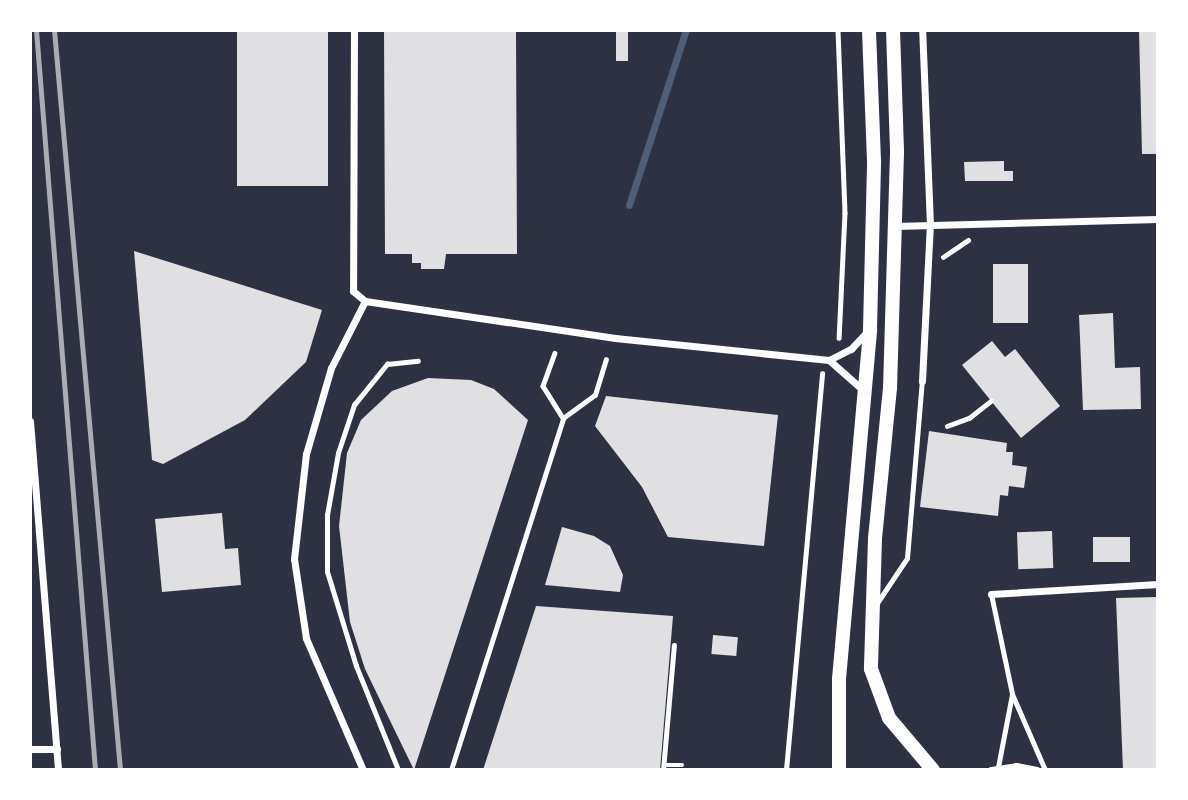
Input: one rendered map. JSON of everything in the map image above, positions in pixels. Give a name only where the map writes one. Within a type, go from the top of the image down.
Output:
[{"type":"main road","points":[[839,770],[839,680],[870,329],[874,161],[869,30]]},
{"type":"main road","points":[[893,30],[894,226],[890,388],[871,611],[871,670],[879,696],[903,737],[933,770]]},
{"type":"street","points":[[354,30],[353,290],[365,301],[615,338],[830,360],[851,349],[870,329]]},
{"type":"street","points":[[922,30],[930,225],[922,381]]},
{"type":"street","points":[[894,226],[1158,219]]},
{"type":"street","points":[[363,770],[306,638],[294,559],[306,454],[331,368],[365,301]]},
{"type":"street","points":[[830,360],[866,393]]},
{"type":"street","points":[[30,421],[58,770]]},
{"type":"street","points":[[991,594],[1158,583]]},
{"type":"street","points":[[30,748],[57,749]]},
{"type":"street","points":[[995,769],[1037,770]]},
{"type":"lane","points":[[871,611],[907,558],[922,381]]},
{"type":"lane","points":[[991,594],[1012,694],[1033,733],[1045,770]]},
{"type":"lane","points":[[995,769],[1012,694]]},
{"type":"path","points":[[786,770],[821,386],[842,324],[838,30]]},
{"type":"path","points":[[929,262],[969,239],[983,238]]},
{"type":"path","points":[[555,353],[543,386],[564,418]]},
{"type":"path","points":[[451,770],[564,418],[595,394],[606,360]]},
{"type":"path","points":[[398,770],[355,666],[327,572],[327,515],[338,453],[355,405],[387,364],[418,361]]},
{"type":"path","points":[[947,426],[969,418],[992,401]]},
{"type":"path","points":[[674,645],[664,768],[682,765]]},
{"type":"building","points":[[237,30],[328,30],[328,186],[237,186]]},
{"type":"building","points":[[384,30],[516,30],[517,254],[446,254],[444,269],[421,269],[421,263],[412,263],[412,254],[385,254]]},
{"type":"building","points":[[616,30],[628,30],[628,61],[616,61]]},
{"type":"building","points":[[1139,30],[1158,30],[1158,154],[1142,154]]},
{"type":"building","points":[[1004,161],[1004,171],[1013,171],[1013,181],[965,181],[964,162]]},
{"type":"building","points":[[134,251],[322,310],[306,362],[245,420],[163,464],[152,460]]},
{"type":"building","points":[[993,264],[1028,264],[1028,323],[993,323]]},
{"type":"building","points":[[1113,313],[1115,368],[1140,367],[1141,409],[1083,410],[1079,315]]},
{"type":"building","points":[[992,341],[1005,357],[1015,349],[1060,406],[1021,438],[962,365]]},
{"type":"building","points":[[428,378],[471,380],[494,389],[528,420],[414,770],[365,669],[350,622],[339,526],[347,453],[361,420],[392,391]]},
{"type":"building","points":[[606,396],[778,415],[764,546],[668,537],[642,487],[595,426]]},
{"type":"building","points":[[929,431],[1007,443],[1006,452],[1013,452],[1012,465],[1027,467],[1024,488],[1009,486],[1008,496],[1000,495],[998,516],[920,507]]},
{"type":"building","points":[[222,513],[225,549],[238,548],[241,585],[162,592],[155,519]]},
{"type":"building","points":[[562,527],[594,536],[610,546],[623,575],[620,592],[545,585]]},
{"type":"building","points":[[1052,531],[1053,568],[1018,569],[1017,532]]},
{"type":"building","points":[[1093,537],[1130,537],[1130,562],[1093,562]]},
{"type":"building","points":[[1158,597],[1158,770],[1123,770],[1116,598]]},
{"type":"building","points":[[536,606],[673,616],[660,770],[483,770]]},
{"type":"building","points":[[713,635],[738,637],[736,656],[711,654]]},
{"type":"waterway","points":[[629,205],[686,30]]},
{"type":"railway","points":[[36,30],[95,770]]},
{"type":"railway","points":[[54,30],[120,770]]}]
